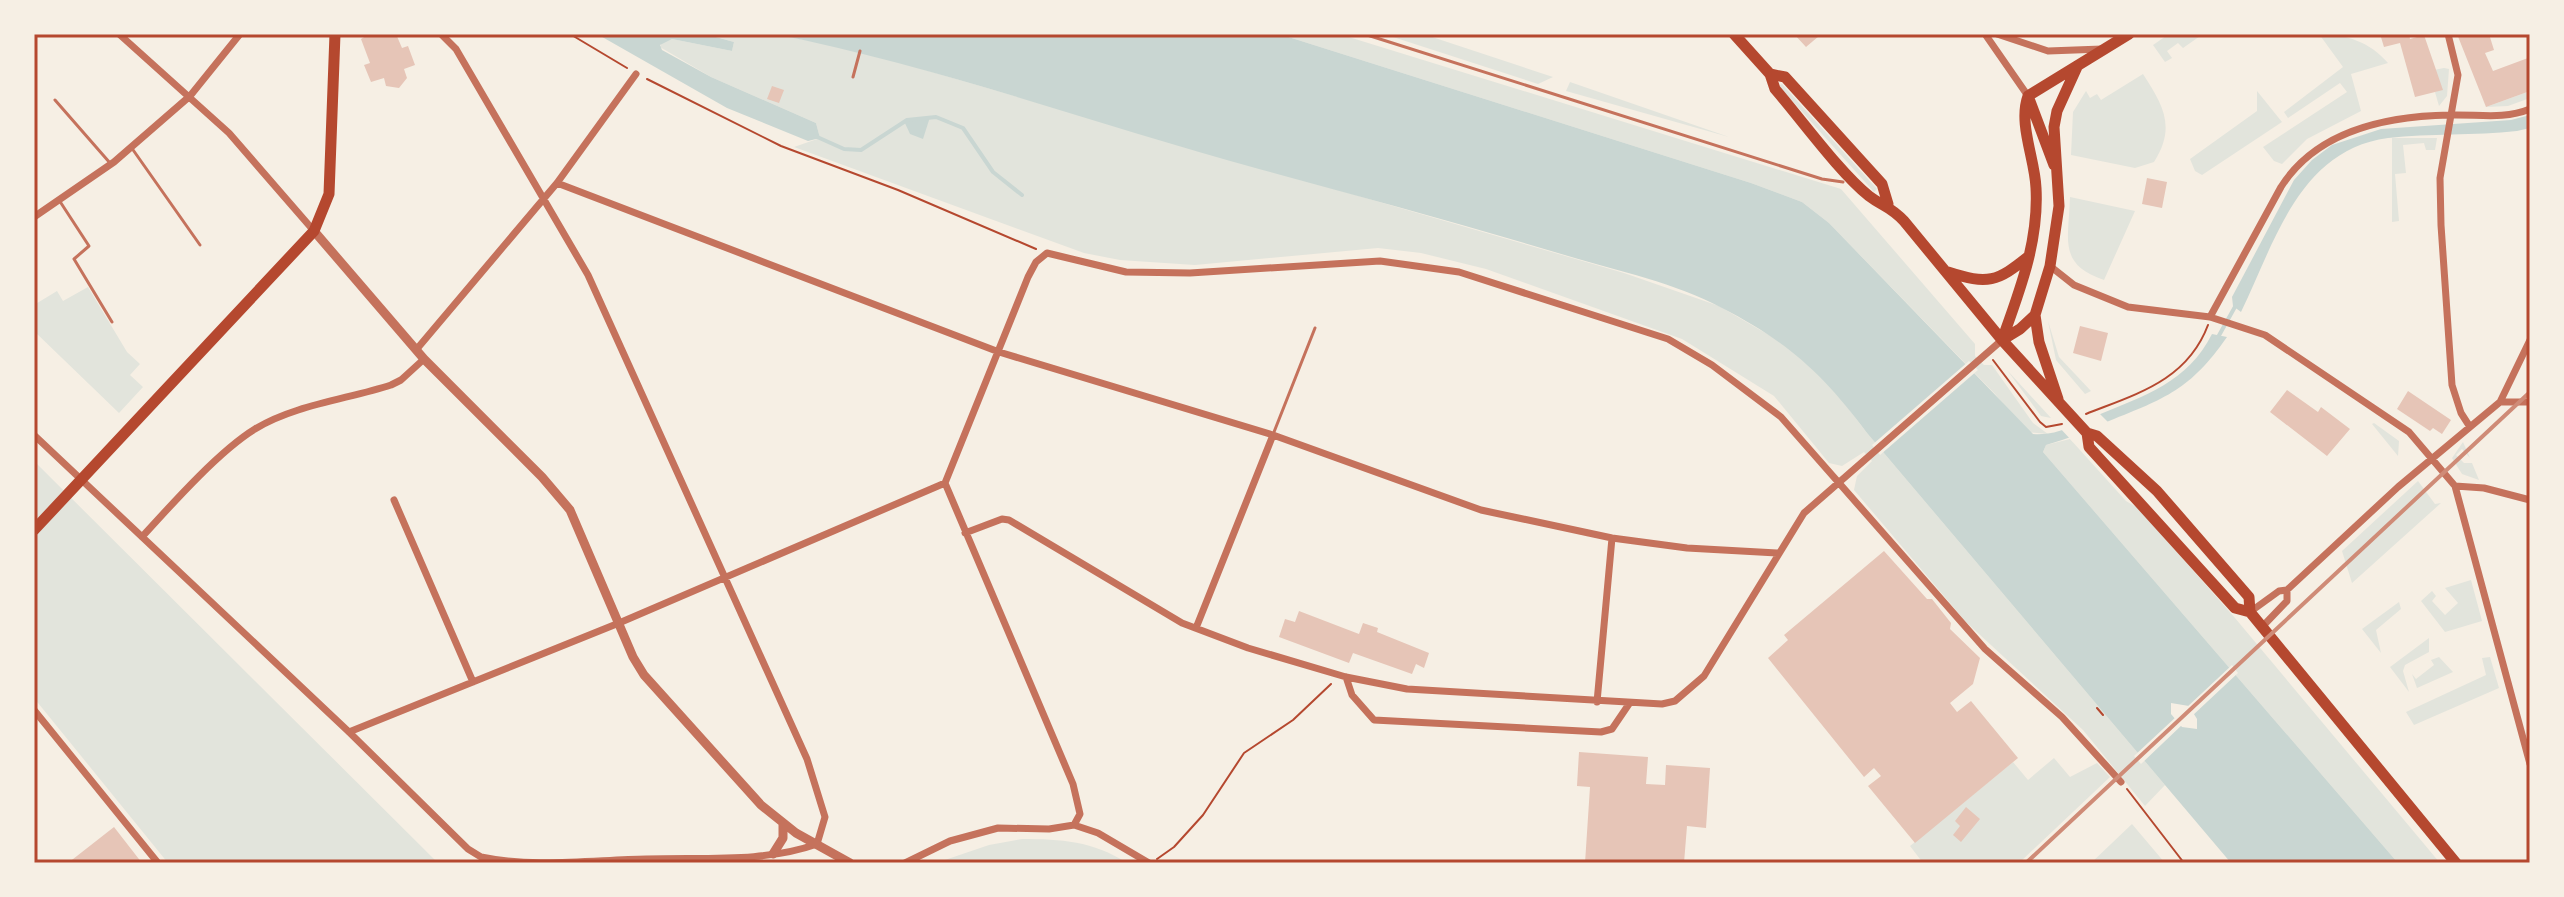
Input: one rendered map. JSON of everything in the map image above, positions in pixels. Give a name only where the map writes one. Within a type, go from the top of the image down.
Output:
[{"type":"main road","points":[[34,530],[314,231],[329,194],[335,34]]},
{"type":"main road","points":[[1734,34],[1770,74],[1775,89],[1870,197],[1888,204]]},
{"type":"main road","points":[[2028,96],[2129,34]]},
{"type":"main road","points":[[2062,406],[2039,342],[2035,315],[2057,229],[2054,127],[2057,111],[2077,67]]},
{"type":"main road","points":[[1770,74],[1785,77],[1882,184],[1888,204],[2002,340],[2087,433],[2097,436],[2157,491],[2249,597],[2250,612],[2456,863]]},
{"type":"main road","points":[[2028,96],[2047,152],[2057,169]]},
{"type":"main road","points":[[2002,340],[2030,256],[2037,187],[2025,115],[2028,96]]},
{"type":"main road","points":[[1946,271],[1987,281],[2005,275],[2030,256]]},
{"type":"main road","points":[[2002,340],[2035,315]]},
{"type":"main road","points":[[2087,433],[2089,447],[2235,608],[2250,612]]},
{"type":"street","points":[[119,34],[229,133],[424,359],[544,479],[570,510],[644,675],[741,784],[783,823],[850,863]]},
{"type":"street","points":[[34,217],[111,164],[190,96],[240,34]]},
{"type":"street","points":[[441,34],[456,49],[543,196],[588,275],[626,352],[807,759],[825,817],[817,844]]},
{"type":"street","points":[[1985,34],[2028,96]]},
{"type":"street","points":[[1997,34],[2012,42],[2048,51],[2104,49]]},
{"type":"street","points":[[2448,34],[2458,75],[2440,178],[2441,225],[2452,385],[2461,413],[2470,427]]},
{"type":"street","points":[[416,350],[557,183],[636,74]]},
{"type":"street","points":[[2214,318],[2281,187],[2307,154],[2333,137],[2372,124],[2514,115],[2530,109]]},
{"type":"street","points":[[557,183],[999,352],[1273,435],[1481,510],[1612,538],[1687,548],[1777,553]]},
{"type":"street","points":[[349,732],[619,623],[945,483],[1036,262],[1047,253],[1126,272],[1190,273],[1380,261],[1459,272],[1605,316],[1668,339],[1760,398],[1985,649],[2062,717],[2121,782]]},
{"type":"street","points":[[2050,266],[2074,285],[2128,307],[2214,318],[2265,335],[2409,432],[2455,486],[2530,764]]},
{"type":"street","points":[[965,533],[1002,519],[1009,520],[1182,623],[1248,648],[1346,677],[1407,689],[1629,704],[1675,701],[1704,676],[1804,513],[2002,340]]},
{"type":"street","points":[[2250,612],[2279,591],[2287,590],[2432,458],[2500,402],[2530,340]]},
{"type":"street","points":[[142,537],[182,493],[254,429],[287,415],[391,385],[424,359]]},
{"type":"street","points":[[2500,402],[2530,402]]},
{"type":"street","points":[[34,435],[349,732],[468,849],[481,857],[575,861],[773,854],[817,844]]},
{"type":"street","points":[[1196,628],[1273,435]]},
{"type":"street","points":[[945,483],[1073,784],[1080,814],[1074,825]]},
{"type":"street","points":[[2455,486],[2484,488],[2530,500]]},
{"type":"street","points":[[394,500],[473,682]]},
{"type":"street","points":[[1597,702],[1612,538]]},
{"type":"street","points":[[2262,627],[2287,601],[2287,590]]},
{"type":"street","points":[[1346,677],[1352,695],[1374,720],[1601,732],[1612,729],[1629,704]]},
{"type":"street","points":[[34,710],[158,863]]},
{"type":"street","points":[[773,854],[783,838],[783,823]]},
{"type":"street","points":[[905,863],[950,841],[998,828],[1049,829],[1074,825],[1098,833],[1149,863]]},
{"type":"lane","points":[[1364,34],[1822,179],[1843,182]]},
{"type":"lane","points":[[853,77],[860,51]]},
{"type":"lane","points":[[55,100],[111,164]]},
{"type":"lane","points":[[131,147],[200,245]]},
{"type":"lane","points":[[59,200],[89,246],[74,259],[112,322]]},
{"type":"lane","points":[[1273,435],[1315,328]]},
{"type":"path","points":[[570,34],[636,74],[781,146],[898,190],[1035,248]]},
{"type":"path","points":[[2097,410],[2155,387],[2173,375],[2197,349],[2214,318]]},
{"type":"path","points":[[1988,353],[2034,415]]},
{"type":"path","points":[[1149,863],[1174,847],[1194,826],[1221,792],[1244,753],[1293,720],[1329,685],[1346,677]]},
{"type":"path","points":[[2097,708],[2103,715]]},
{"type":"path","points":[[2121,782],[2184,863]]},
{"type":"shaded area","points":[[597,34],[705,34],[734,42],[732,51],[672,39],[660,45],[662,50],[711,77],[816,123],[820,138],[808,141],[727,108]]},
{"type":"shaded area","points":[[706,34],[775,34],[860,51],[1624,273],[1719,306],[1786,345],[1829,383],[1867,433],[2165,785],[2145,806],[2083,730],[1966,622],[1854,490],[1857,476],[1872,461],[1864,452],[1842,466],[1829,463],[1774,396],[1682,339],[1486,269],[1421,253],[1378,248],[1195,265],[1120,260],[1084,253],[794,147],[820,138],[816,123],[711,77],[660,47],[662,42],[672,39],[732,51],[734,42]]},
{"type":"shaded area","points":[[775,34],[1279,34],[1751,183],[1802,202],[1829,223],[2033,434],[2067,429],[2148,394],[2178,376],[2191,364],[2212,334],[2227,337],[2201,369],[2176,390],[2146,406],[2046,445],[2043,452],[2398,863],[2231,863],[1835,393],[1785,347],[1722,308],[1686,291],[1646,278],[836,47]],"holes":[[[2171,703],[2189,706],[2197,719],[2197,729],[2182,727],[2171,714]]]},
{"type":"shaded area","points":[[1279,34],[1339,34],[1841,189],[1975,344],[1975,356],[1984,365],[1992,365],[2033,423],[2048,434],[2027,432],[1995,394],[1829,223],[1802,202],[1751,183]]},
{"type":"shaded area","points":[[1393,34],[1423,34],[1553,77],[1538,84],[1393,37]]},
{"type":"shaded area","points":[[2169,34],[2203,34],[2183,48],[2178,43],[2167,51],[2172,58],[2165,62],[2153,45]]},
{"type":"shaded area","points":[[2319,34],[2357,41],[2388,63],[2351,74],[2361,111],[2307,139],[2282,164],[2274,161],[2263,147],[2347,92],[2340,83],[2288,118],[2284,112],[2343,67]]},
{"type":"shaded area","points":[[2449,69],[2447,96],[2439,106],[2435,92],[2442,89],[2434,70]]},
{"type":"shaded area","points":[[2143,74],[2161,106],[2166,126],[2161,149],[2154,162],[2135,168],[2071,155],[2073,112],[2086,91],[2090,98],[2097,94],[2101,100]]},
{"type":"shaded area","points":[[1570,82],[1729,137],[1566,91]]},
{"type":"shaded area","points":[[1782,84],[1877,189],[1874,192],[1779,86]]},
{"type":"shaded area","points":[[2257,91],[2282,122],[2202,175],[2195,171],[2190,159],[2257,111]]},
{"type":"shaded area","points":[[2530,91],[2530,98],[2508,106],[2486,107]]},
{"type":"shaded area","points":[[2530,115],[2530,128],[2517,131],[2388,138],[2358,146],[2332,160],[2311,180],[2294,203],[2241,312],[2233,306],[2232,297],[2294,180],[2312,160],[2332,145],[2381,129],[2511,120]]},
{"type":"shaded area","points":[[930,117],[923,139],[910,134],[904,121]]},
{"type":"shaded area","points":[[2392,138],[2437,138],[2435,150],[2426,150],[2424,143],[2403,145],[2406,173],[2395,174],[2399,221],[2392,222]]},
{"type":"shaded area","points":[[2070,197],[2135,211],[2104,280],[2089,274],[2072,258],[2068,238]]},
{"type":"shaded area","points":[[88,287],[127,352],[140,364],[130,375],[143,387],[119,413],[34,331],[34,305],[57,291],[63,301]]},
{"type":"shaded area","points":[[2048,321],[2059,357],[2091,391],[2085,394],[2056,360]]},
{"type":"shaded area","points":[[2007,370],[2051,418],[2041,416]]},
{"type":"shaded area","points":[[2372,424],[2399,441],[2398,456]]},
{"type":"shaded area","points":[[2070,439],[2126,501],[2138,508],[2235,618],[2440,863],[2398,863],[2043,452],[2046,445]]},
{"type":"shaded area","points":[[2463,442],[2470,458],[2462,449],[2456,455],[2464,463],[2472,463],[2479,480],[2462,474],[2452,458]]},
{"type":"shaded area","points":[[34,461],[438,863],[168,863],[34,698]]},
{"type":"shaded area","points":[[2418,481],[2435,504],[2441,503],[2352,583],[2342,551]]},
{"type":"shaded area","points":[[2471,580],[2482,621],[2445,632],[2421,601],[2432,591],[2436,596],[2432,601],[2445,615],[2458,603],[2445,588]]},
{"type":"shaded area","points":[[2399,602],[2401,609],[2376,630],[2381,653],[2362,629]]},
{"type":"shaded area","points":[[2429,638],[2429,652],[2405,665],[2403,671],[2409,692],[2390,667]]},
{"type":"shaded area","points":[[2439,657],[2453,672],[2417,688],[2412,674],[2416,679],[2434,665],[2431,660]]},
{"type":"shaded area","points":[[2490,657],[2499,688],[2414,725],[2406,712],[2486,675],[2482,658]]},
{"type":"shaded area","points":[[2054,758],[2070,777],[2097,763],[2110,777],[2019,863],[1923,863],[1910,846],[2013,762],[2028,780]]},
{"type":"shaded area","points":[[2132,824],[2165,863],[2091,863]]},
{"type":"shaded area","points":[[1022,839],[1076,843],[1102,850],[1127,863],[936,863],[989,845]]},
{"type":"pier","points":[[1969,361],[1978,370],[1880,455],[1872,445]]},
{"type":"pier","points":[[2097,411],[2111,425],[2073,442],[2059,427]]},
{"type":"pier","points":[[2232,665],[2238,673],[2192,716],[2186,708]]},
{"type":"pier","points":[[2177,716],[2184,723],[2141,764],[2134,756]]},
{"type":"building","points":[[369,34],[396,34],[402,48],[408,46],[415,65],[404,69],[407,78],[399,88],[386,86],[384,78],[371,82],[364,65],[370,63],[361,39]]},
{"type":"building","points":[[1794,34],[1817,34],[1819,36],[1806,47]]},
{"type":"building","points":[[2380,34],[2409,34],[2410,39],[2424,35],[2443,90],[2415,97],[2400,43],[2384,47]]},
{"type":"building","points":[[2457,34],[2489,34],[2494,50],[2485,53],[2493,71],[2528,58],[2530,91],[2486,107]]},
{"type":"building","points":[[772,86],[784,90],[779,103],[767,99]]},
{"type":"building","points":[[2147,178],[2167,182],[2162,208],[2142,204]]},
{"type":"building","points":[[2080,326],[2108,333],[2101,361],[2073,353]]},
{"type":"building","points":[[2287,390],[2318,412],[2321,407],[2350,429],[2327,456],[2270,412]]},
{"type":"building","points":[[2408,391],[2451,420],[2442,434],[2433,428],[2430,431],[2397,409]]},
{"type":"building","points":[[1884,551],[1927,599],[1932,599],[1951,623],[1950,629],[1980,658],[1973,684],[1950,703],[1957,712],[1971,701],[2018,758],[1915,843],[1868,786],[1881,776],[1874,768],[1864,777],[1768,658],[1788,640],[1784,635]]},
{"type":"building","points":[[1299,611],[1359,634],[1363,623],[1378,628],[1377,632],[1429,653],[1424,668],[1416,664],[1412,674],[1353,653],[1349,663],[1279,637],[1285,619],[1295,622]]},
{"type":"building","points":[[1579,752],[1648,757],[1646,784],[1665,785],[1666,765],[1710,768],[1706,828],[1687,826],[1684,863],[1585,863],[1590,787],[1577,786]]},
{"type":"building","points":[[1966,807],[1980,819],[1961,842],[1953,835],[1960,826],[1955,821]]},
{"type":"building","points":[[114,827],[142,863],[68,863]]},
{"type":"waterway","points":[[815,136],[844,149],[861,150],[907,120],[936,117],[963,128],[993,172],[1022,195]]},
{"type":"waterway","points":[[2217,339],[2236,305]]},
{"type":"railway","points":[[2026,863],[2530,392]]}]
